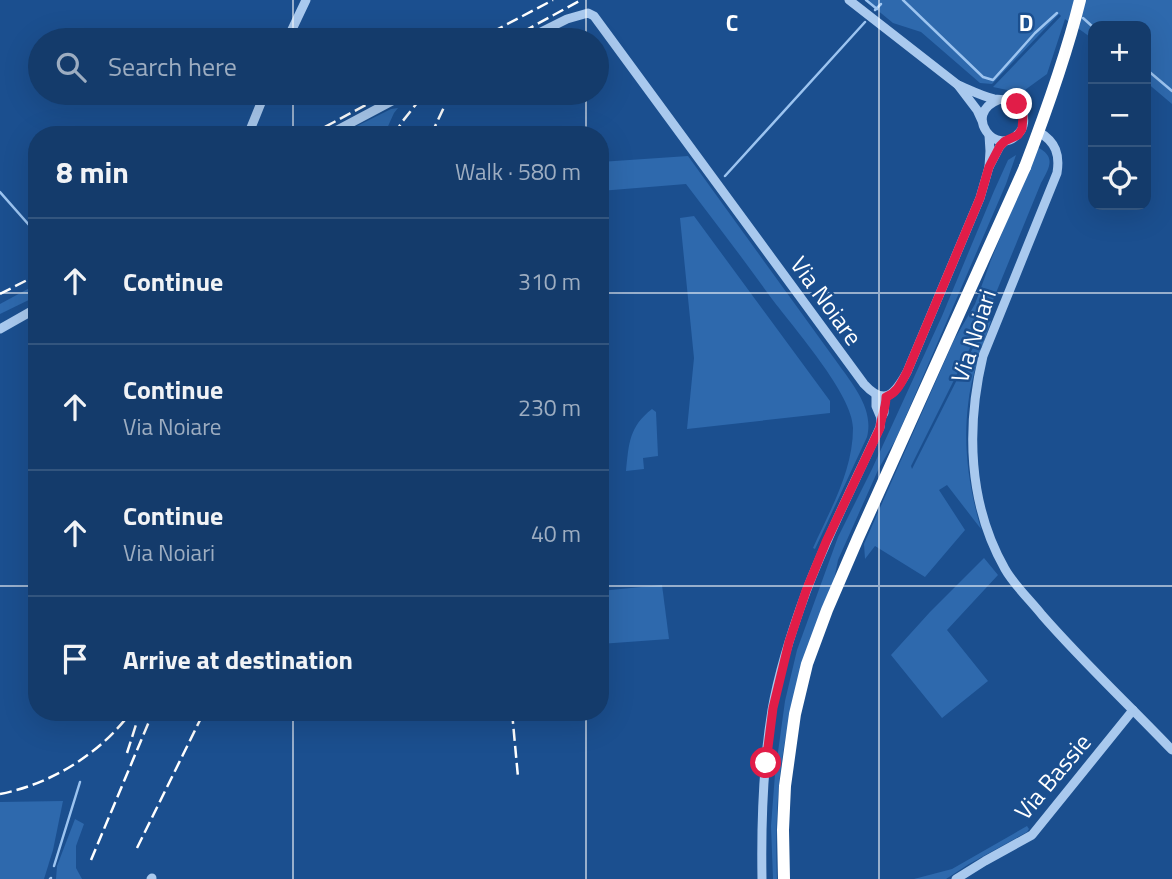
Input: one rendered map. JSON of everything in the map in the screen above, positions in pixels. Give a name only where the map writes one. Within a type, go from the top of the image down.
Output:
[{"type":"highway","points":[[784,879],[785,786],[795,714],[807,664],[853,550],[1025,167],[1048,108],[1080,0]]},
{"type":"street","points":[[293,28],[306,0]]},
{"type":"street","points":[[849,0],[958,85],[978,94],[1017,104],[1023,119],[1018,135]]},
{"type":"street","name":"Via Noiare","points":[[549,28],[584,13],[591,13],[602,28]]},
{"type":"street","name":"Via Noiare","points":[[609,37],[864,384],[873,394],[881,396]]},
{"type":"street","points":[[958,85],[977,110],[985,131],[994,139],[1005,141]]},
{"type":"street","points":[[982,121],[988,106],[998,100]]},
{"type":"street","points":[[252,126],[260,105]]},
{"type":"street","points":[[345,126],[384,105]]},
{"type":"street","name":"Via Noiari","points":[[1023,119],[1056,147],[1058,163],[983,356],[973,411],[974,474],[988,533],[1006,571],[1065,641],[1172,750]]},
{"type":"street","points":[[762,879],[763,796],[773,708],[789,642],[818,562],[880,428],[881,418],[876,406],[881,396],[888,396],[897,390],[907,372],[980,198],[989,167],[1005,141],[1018,135],[1039,132]]},
{"type":"street","points":[[989,135],[989,167]]},
{"type":"street","points":[[0,329],[28,313]]},
{"type":"street","name":"Via Bassie","points":[[956,879],[1032,835],[1133,710]]},
{"type":"shaded area","points":[[865,0],[1172,0],[1172,104],[1151,86],[1151,21],[1088,21],[1088,35],[1065,19],[1047,74],[1018,95],[993,87],[1061,16],[1059,14],[992,84],[980,83],[921,32],[893,23]]},
{"type":"shaded area","points":[[398,108],[388,126],[357,126]]},
{"type":"shaded area","points":[[1037,147],[1047,155],[1049,168],[989,310],[911,466],[912,469],[987,320],[991,321],[972,383],[966,437],[968,468],[981,529],[947,485],[939,490],[965,530],[925,577],[875,546],[865,559],[864,544],[954,340],[975,304]]},
{"type":"shaded area","points":[[1016,155],[896,439],[879,468],[838,560],[786,735],[777,807],[777,879],[773,879],[771,826],[775,774],[785,701],[797,650],[838,537],[942,316],[1008,160]]},
{"type":"shaded area","points":[[688,156],[851,381],[861,399],[868,417],[867,437],[815,549],[813,548],[845,475],[852,444],[853,428],[843,398],[807,343],[686,184],[609,190],[609,161]]},
{"type":"shaded area","points":[[694,216],[830,401],[830,413],[687,429],[694,358],[680,218]]},
{"type":"shaded area","points":[[28,289],[28,300],[0,314],[0,304]]},
{"type":"shaded area","points":[[652,409],[656,412],[658,456],[643,458],[644,469],[626,471],[629,444],[634,429]]},
{"type":"shaded area","points":[[984,558],[998,575],[947,630],[988,681],[942,718],[891,655]]},
{"type":"shaded area","points":[[662,585],[669,639],[609,643],[609,590]]},
{"type":"shaded area","points":[[63,801],[44,879],[0,879],[0,802]]},
{"type":"shaded area","points":[[75,819],[84,824],[76,846],[76,868],[82,879],[56,879],[57,866]]},
{"type":"shaded area","points":[[1027,826],[1027,832],[946,879],[914,879],[952,869]]},
{"type":"waterway","points":[[866,0],[877,9]]},
{"type":"waterway","points":[[903,0],[983,77],[993,80],[1057,13]]},
{"type":"waterway","points":[[875,10],[881,4]]},
{"type":"waterway","points":[[1083,18],[1088,22]]},
{"type":"waterway","points":[[725,176],[865,22]]},
{"type":"waterway","points":[[1151,73],[1172,91]]},
{"type":"waterway","points":[[0,192],[28,224]]},
{"type":"waterway","points":[[54,866],[80,782]]},
{"type":"railway","points":[[500,28],[553,0]]},
{"type":"railway","points":[[530,28],[581,0]]},
{"type":"railway","points":[[327,126],[366,105]]},
{"type":"railway","points":[[400,126],[415,105]]},
{"type":"railway","points":[[435,126],[445,105]]},
{"type":"railway","points":[[0,294],[28,280]]},
{"type":"railway","points":[[0,794],[38,783],[73,765],[105,741],[124,721]]},
{"type":"railway","points":[[127,753],[137,721]]},
{"type":"railway","points":[[91,860],[149,721]]},
{"type":"railway","points":[[137,848],[200,721]]},
{"type":"railway","points":[[513,721],[518,777]]},
{"type":"route","points":[[766,763],[773,708],[789,642],[806,591],[880,428],[886,397],[897,390],[907,372],[980,198],[989,167],[1000,146],[1018,135],[1022,129],[1023,116],[1017,104]]}]
